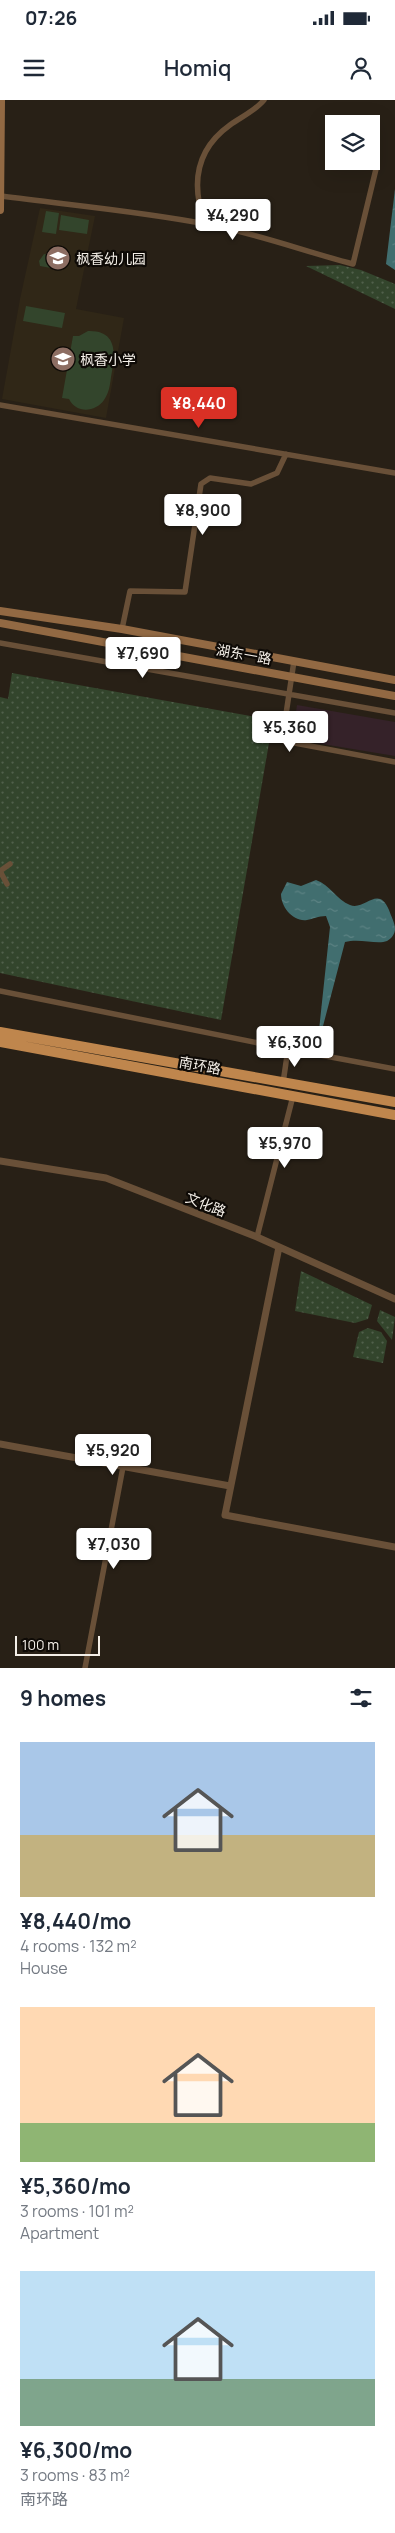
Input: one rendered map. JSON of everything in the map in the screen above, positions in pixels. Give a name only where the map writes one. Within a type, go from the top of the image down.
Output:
[{"type":"highway","name":"南环路","points":[[0,1032],[283,1084],[395,1102]]},
{"type":"highway","name":"南环路","points":[[0,1042],[395,1115]]},
{"type":"main road","points":[[0,210],[1,100]]},
{"type":"main road","name":"湖东一路","points":[[0,611],[122,629],[395,680]]},
{"type":"main road","name":"湖东一路","points":[[0,623],[395,696]]},
{"type":"street","points":[[205,224],[196,198],[196,181],[205,152],[224,129],[264,100]]},
{"type":"street","points":[[1,196],[205,224],[271,239],[302,251],[353,264],[376,170]]},
{"type":"street","points":[[0,405],[395,472]]},
{"type":"street","points":[[122,629],[130,591],[185,592],[201,484],[210,478],[251,484],[277,472],[286,454]]},
{"type":"street","points":[[0,643],[395,713]]},
{"type":"street","points":[[294,661],[283,734],[284,741],[395,762]]},
{"type":"street","points":[[7,884],[0,871],[10,864]]},
{"type":"street","points":[[0,991],[395,1069]]},
{"type":"street","points":[[283,1084],[288,1049]]},
{"type":"street","points":[[257,1237],[293,1096]]},
{"type":"street","name":"文化路","points":[[0,1160],[106,1178],[257,1237],[395,1299]]},
{"type":"street","points":[[279,1247],[225,1515],[395,1547]]},
{"type":"street","points":[[0,1444],[230,1486]]},
{"type":"street","points":[[85,1668],[124,1467]]},
{"type":"shaded area","name":"枫香小学","points":[[40,208],[95,216],[76,309],[124,318],[106,418],[2,399],[20,299]]},
{"type":"shaded area","points":[[297,705],[395,722],[395,756],[292,739]]},
{"type":"green space","points":[[46,211],[59,213],[56,234],[42,232]]},
{"type":"green space","points":[[61,215],[89,220],[87,234],[59,230]]},
{"type":"green space","points":[[44,254],[62,258],[65,262],[62,270],[40,266],[39,261]]},
{"type":"green space","points":[[340,265],[361,270],[395,284],[395,309],[306,266]]},
{"type":"green space","points":[[26,306],[65,313],[62,328],[23,321]]},
{"type":"green space","points":[[88,331],[105,335],[113,346],[114,353],[107,395],[96,407],[86,410],[76,407],[69,399],[62,398],[73,336],[79,336]]},
{"type":"green space","points":[[12,673],[273,720],[221,1020],[0,973],[0,697],[8,699]]},
{"type":"green space","points":[[301,1271],[372,1305],[368,1319],[355,1323],[295,1311]]},
{"type":"green space","points":[[380,1310],[395,1317],[392,1340],[377,1321]]},
{"type":"green space","points":[[368,1328],[381,1332],[387,1341],[383,1363],[353,1357],[359,1332]]},
{"type":"water","points":[[395,189],[395,270],[386,264]]},
{"type":"water","points":[[316,880],[350,905],[361,905],[371,900],[380,899],[389,910],[395,929],[387,941],[345,942],[317,1049],[330,927],[326,916],[307,920],[297,919],[289,913],[283,904],[281,894],[287,882],[301,886]]},
{"type":"place","name":"枫香幼儿园","points":[[58,258]]},
{"type":"place","name":"枫香小学","points":[[63,359]]}]
